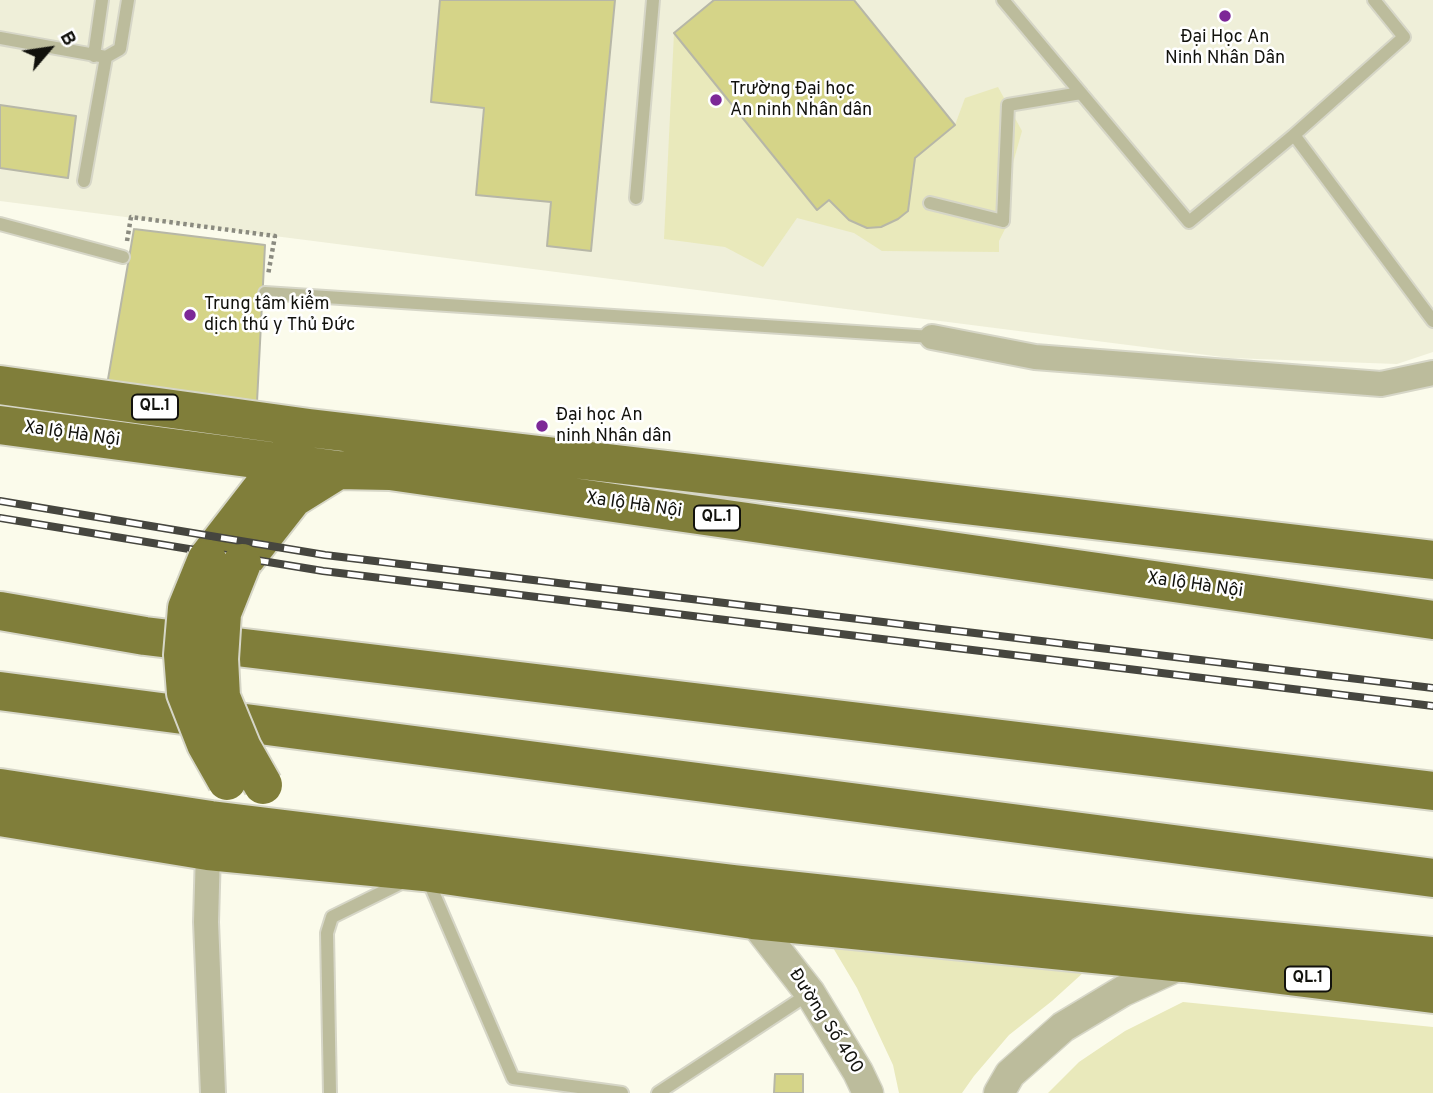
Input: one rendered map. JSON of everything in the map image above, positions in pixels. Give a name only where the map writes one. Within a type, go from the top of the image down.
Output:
[{"type":"highway","name":"QL.1","points":[[0,385],[309,428],[1433,560]]},
{"type":"highway","name":"Xa lộ Hà Nội","points":[[0,425],[338,470],[390,471],[1433,620]]},
{"type":"highway","points":[[260,825],[227,780],[206,744],[186,692],[183,655],[187,608],[207,559],[309,428]]},
{"type":"highway","points":[[295,844],[242,748],[221,697],[219,659],[222,612],[242,564],[293,498],[338,470]]},
{"type":"highway","points":[[0,611],[145,636],[1433,791]]},
{"type":"highway","points":[[0,691],[1433,878]]},
{"type":"highway","name":"QL.1","points":[[0,788],[210,835],[260,825],[295,844],[424,872],[752,920],[1184,963],[1433,994]]},
{"type":"highway","name":"QL.1","points":[[0,817],[734,884],[1223,937],[1433,956]]},
{"type":"highway","points":[[734,884],[752,920]]},
{"type":"highway","points":[[1184,963],[1223,937]]},
{"type":"street","points":[[932,337],[1035,357],[1381,384],[1433,373]]},
{"type":"street","points":[[210,835],[206,922],[213,1093]]},
{"type":"street","name":"Đường Số 400","points":[[752,920],[810,993],[868,1093]]},
{"type":"street","points":[[999,1093],[1010,1074],[1063,1027],[1123,991],[1184,963]]},
{"type":"lane","points":[[84,181],[100,56],[102,0]]},
{"type":"lane","points":[[0,38],[100,56],[120,49],[128,0]]},
{"type":"lane","points":[[636,198],[653,0]]},
{"type":"lane","points":[[1003,0],[1189,222],[1294,135],[1404,37],[1374,0]]},
{"type":"lane","points":[[930,203],[1003,221],[1008,105],[1082,93]]},
{"type":"lane","points":[[1294,135],[1433,321]]},
{"type":"lane","points":[[0,224],[123,257]]},
{"type":"lane","points":[[265,293],[932,337]]},
{"type":"lane","points":[[330,1093],[327,933],[332,917],[424,872],[513,1078],[622,1093]]},
{"type":"lane","points":[[658,1093],[810,993]]},
{"type":"path","points":[[123,257],[131,217],[275,236],[265,293]]},
{"type":"shaded area","name":"Trường Đại học An ninh Nhân dân","points":[[0,0],[1433,0],[1433,352],[1397,364],[1230,358],[0,201]]},
{"type":"green space","points":[[674,33],[816,209],[829,200],[849,220],[867,228],[881,227],[908,211],[915,158],[955,125],[965,98],[998,87],[1022,131],[1009,177],[1011,217],[999,241],[999,252],[882,251],[854,233],[797,218],[763,267],[725,247],[664,239]]},
{"type":"green space","points":[[829,941],[1084,972],[1009,1035],[962,1093],[899,1093],[893,1065],[857,988]]},
{"type":"green space","points":[[1183,1002],[1433,1027],[1433,1093],[1048,1093],[1079,1062],[1125,1031]]},
{"type":"building","points":[[440,0],[615,0],[591,251],[547,246],[551,202],[476,195],[484,108],[431,102]]},
{"type":"building","points":[[714,0],[854,0],[955,125],[915,158],[908,211],[881,227],[867,228],[849,220],[829,200],[817,210],[674,33]]},
{"type":"building","points":[[0,105],[76,116],[68,178],[0,168]]},
{"type":"building","name":"Trung tâm kiểm dịch thú y Thủ Đức","points":[[134,229],[265,245],[257,402],[107,385]]},
{"type":"building","points":[[775,1074],[803,1074],[803,1093],[774,1093]]},
{"type":"railway","points":[[0,501],[325,555],[1433,688]]},
{"type":"railway","points":[[0,518],[323,571],[1433,706]]},
{"type":"place","name":"Đại Học An Ninh Nhân Dân","points":[[1225,16]]},
{"type":"place","name":"Trường Đại học An ninh Nhân dân","points":[[716,100]]},
{"type":"place","name":"Trung tâm kiểm dịch thú y Thủ Đức","points":[[190,315]]},
{"type":"place","name":"Đại học An ninh Nhân dân","points":[[542,426]]}]
